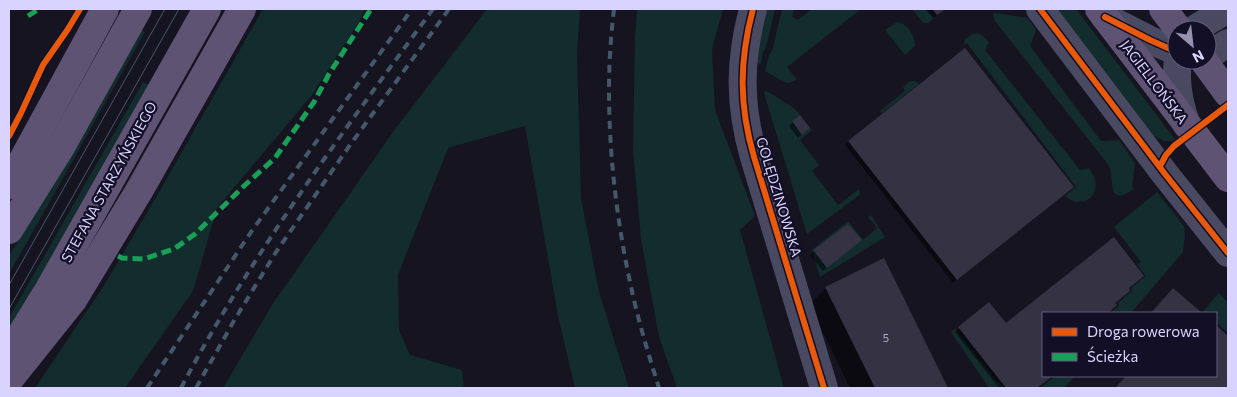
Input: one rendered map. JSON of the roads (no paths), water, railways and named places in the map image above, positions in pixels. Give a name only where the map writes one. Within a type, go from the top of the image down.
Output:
[{"type":"main road","points":[[9,185],[104,9]]},
{"type":"main road","points":[[9,230],[61,147],[138,9]]},
{"type":"main road","name":"STEFANA STARZYŃSKIEGO","points":[[9,354],[54,280],[207,9]]},
{"type":"main road","points":[[9,380],[73,300],[139,191],[242,9]]},
{"type":"main road","points":[[1163,9],[1172,20]]},
{"type":"main road","name":"JAGIELLOŃSKA","points":[[1102,13],[1228,178]]},
{"type":"main road","points":[[1210,70],[1228,94]]},
{"type":"street","name":"GOLĘDZINOWSKA","points":[[753,9],[745,44],[742,70],[742,93],[746,124],[754,157],[824,388]]},
{"type":"street","points":[[1040,9],[1165,174],[1228,253]]},
{"type":"street","points":[[1210,20],[1228,9]]},
{"type":"street","points":[[1102,13],[1167,48]]},
{"type":"street","points":[[1217,50],[1228,43]]},
{"type":"street","points":[[1178,70],[1178,97],[1188,126]]},
{"type":"tram line","points":[[9,285],[165,9]]},
{"type":"tram line","points":[[9,309],[179,9]]},
{"type":"railway","points":[[147,388],[251,232],[412,9]]},
{"type":"railway","points":[[181,388],[268,241],[332,147],[433,9]]},
{"type":"railway","points":[[196,388],[276,252],[350,145],[449,9]]},
{"type":"railway","points":[[614,9],[610,49],[609,116],[616,195],[623,248],[634,300],[659,388]]}]
